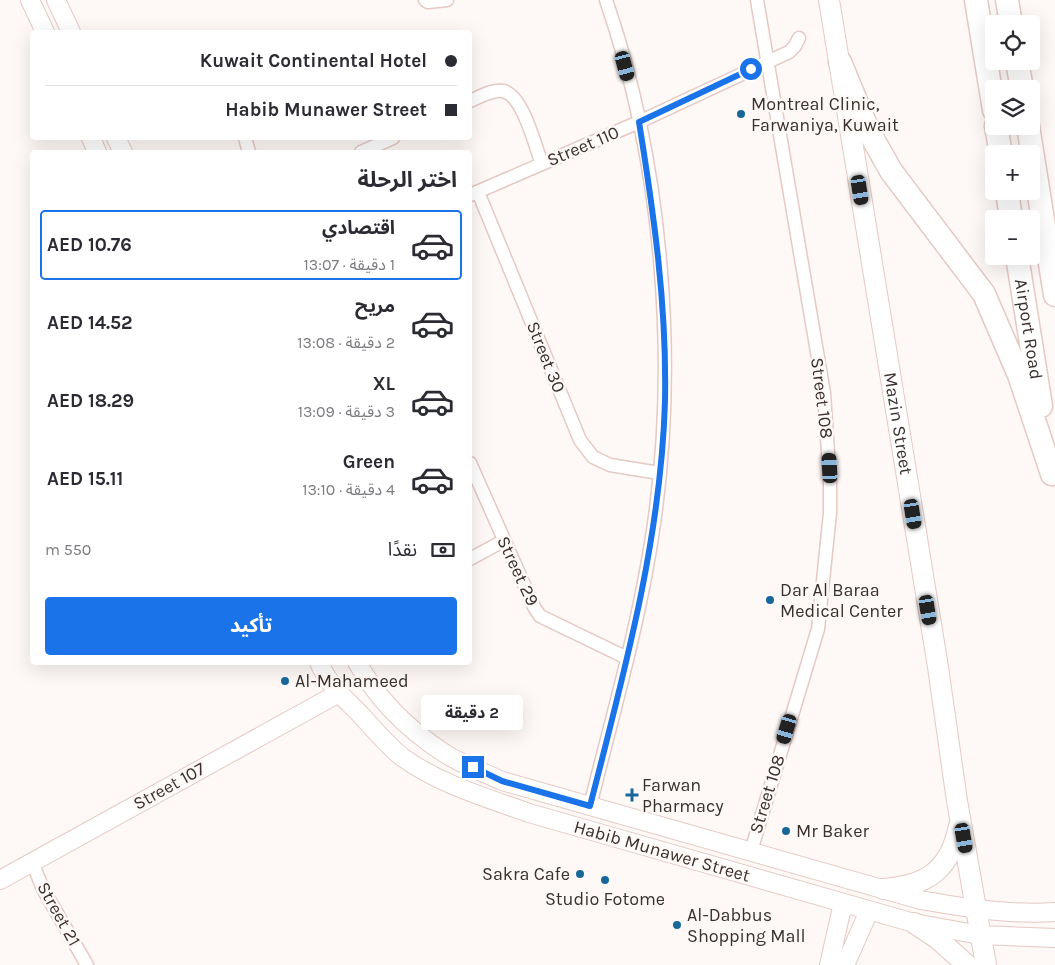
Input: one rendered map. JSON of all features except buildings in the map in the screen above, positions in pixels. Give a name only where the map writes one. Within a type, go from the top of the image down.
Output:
[{"type":"highway","points":[[976,0],[989,80]]},
{"type":"highway","points":[[1007,0],[1010,15]]},
{"type":"highway","points":[[840,62],[868,130],[891,171],[984,294],[1019,374],[1054,482]]},
{"type":"highway","name":"Airport Road","points":[[1029,135],[1055,295]]},
{"type":"highway","name":"Airport Road","points":[[1018,265],[1054,482]]},
{"type":"main road","name":"Mazin Street","points":[[830,0],[957,801],[986,965]]},
{"type":"main road","points":[[883,889],[905,888],[926,880],[943,865],[955,846],[960,824],[957,801]]},
{"type":"main road","points":[[914,923],[938,939],[966,965]]},
{"type":"street","points":[[30,0],[43,30]]},
{"type":"street","points":[[56,0],[70,30]]},
{"type":"street","points":[[425,0],[428,2],[447,0]]},
{"type":"street","points":[[590,806],[627,658],[646,570],[659,473],[665,402],[665,332],[651,193],[639,122],[606,0]]},
{"type":"street","name":"Street 108","points":[[751,851],[818,629],[830,513],[828,441],[824,393],[757,0]]},
{"type":"street","name":"Street 110","points":[[474,193],[639,122],[789,52],[799,38]]},
{"type":"street","points":[[472,100],[494,91],[510,94],[519,103],[542,164]]},
{"type":"street","points":[[366,150],[388,140]]},
{"type":"street","name":"Street 30","points":[[474,193],[580,440],[593,457],[610,465],[659,473]]},
{"type":"street","name":"Street 29","points":[[472,469],[503,541],[540,616],[627,658]]},
{"type":"street","points":[[472,558],[503,541]]},
{"type":"street","name":"Habib Munawer Street","points":[[320,665],[323,672],[339,693],[402,757],[431,774],[529,813],[914,923],[980,935],[1055,938]]},
{"type":"street","name":"Habib Munawer Street","points":[[359,665],[369,685],[405,723],[444,753],[502,781],[921,900],[976,910],[1008,913],[1055,912]]},
{"type":"street","name":"Street 107","points":[[0,880],[339,693]]},
{"type":"street","points":[[648,847],[656,844],[660,838],[661,830],[657,824]]},
{"type":"street","points":[[677,854],[674,841],[682,831]]},
{"type":"street","name":"Street 21","points":[[32,862],[42,889],[87,965]]},
{"type":"street","points":[[829,965],[843,903]]},
{"type":"street","points":[[845,965],[868,911]]},
{"type":"place","name":"Montreal Clinic, Farwaniya, Kuwait","points":[[741,114]]},
{"type":"place","name":"Dar Al Baraa Medical Center","points":[[770,600]]},
{"type":"place","name":"Al-Mahameed","points":[[285,681]]},
{"type":"place","name":"Farwan Pharmacy","points":[[632,795]]},
{"type":"place","name":"Mr Baker","points":[[786,831]]},
{"type":"place","name":"Sakra Cafe","points":[[580,874]]},
{"type":"place","name":"Studio Fotome","points":[[605,880]]},
{"type":"place","name":"Al-Dabbus Shopping Mall","points":[[677,925]]},
{"type":"route","points":[[473,767],[502,781],[590,806],[641,598],[652,536],[665,402],[665,332],[659,262],[651,193],[639,122],[751,69]]}]
